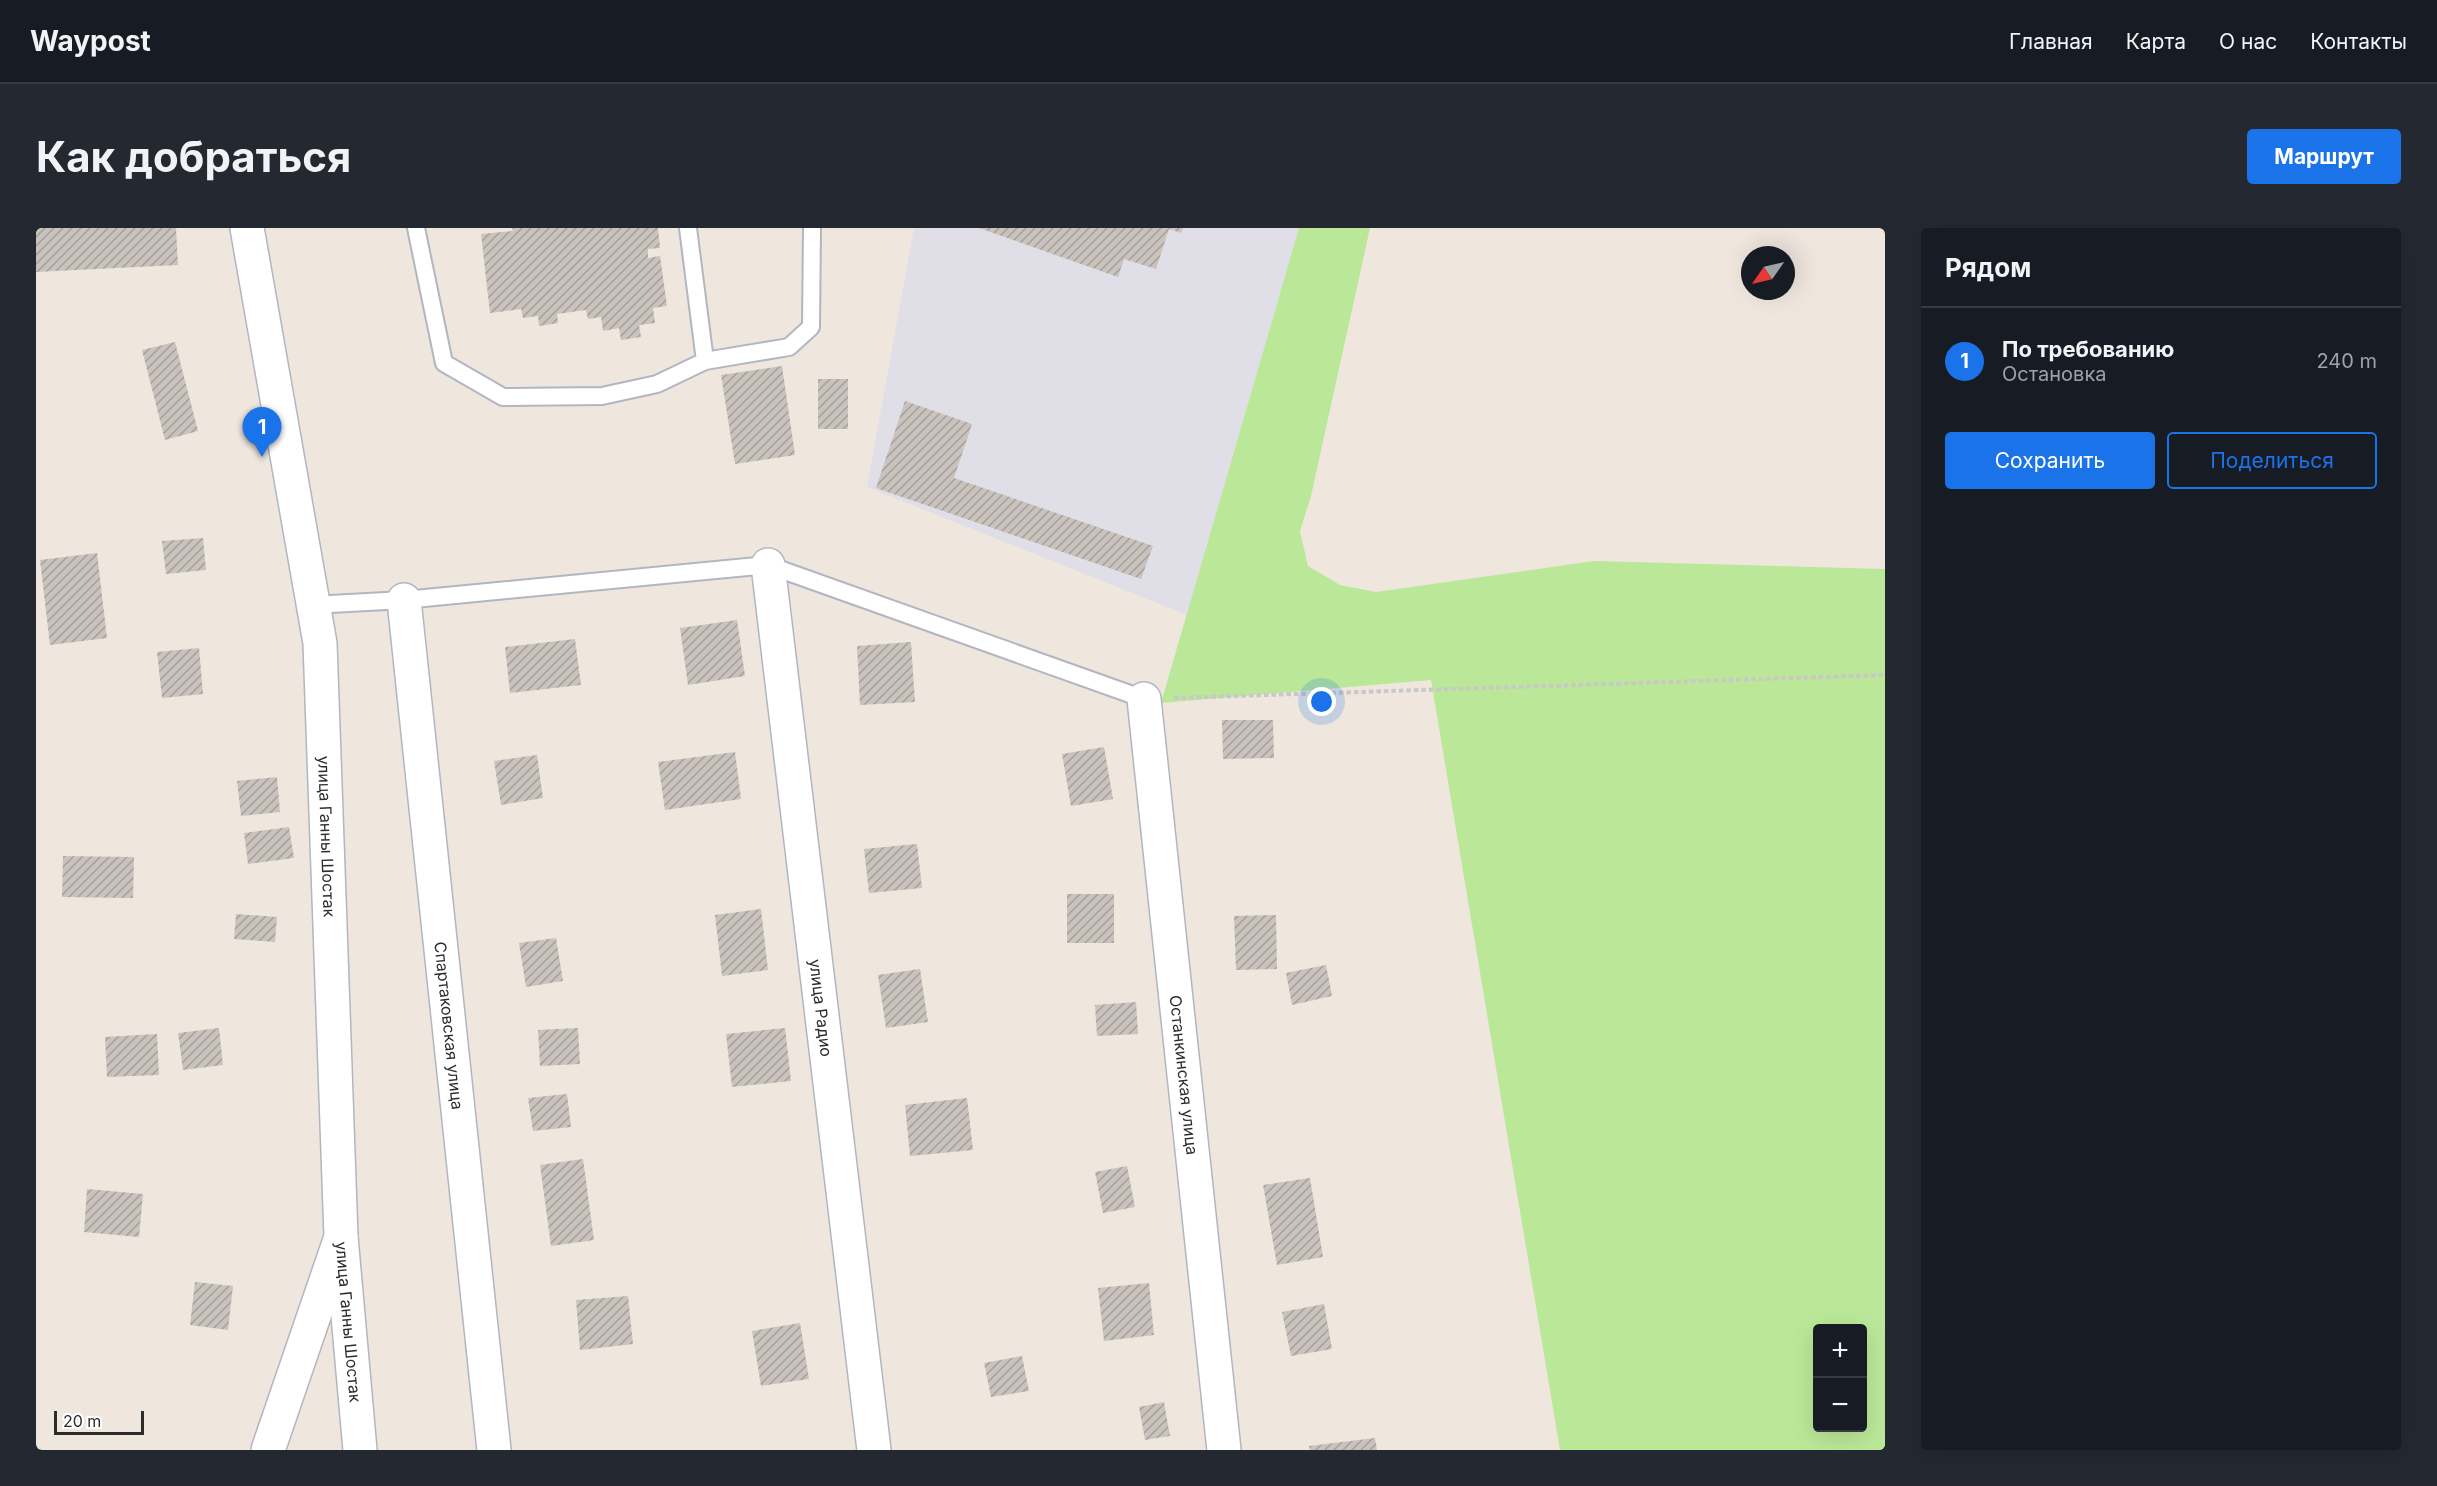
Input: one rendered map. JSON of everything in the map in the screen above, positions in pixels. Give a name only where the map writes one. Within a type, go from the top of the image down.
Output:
[{"type":"street","name":"улица Ганны Шостак","points":[[247,228],[320,643],[341,1237],[360,1450]]},
{"type":"street","name":"улица Радио","points":[[768,565],[874,1450]]},
{"type":"street","name":"Спартаковская улица","points":[[404,600],[494,1450]]},
{"type":"street","name":"Останкинская улица","points":[[1144,699],[1224,1450]]},
{"type":"street","points":[[268,1447],[341,1237]]},
{"type":"lane","points":[[416,228],[444,363],[503,397],[602,396],[657,384],[705,361],[789,347],[811,327],[812,228]]},
{"type":"lane","points":[[688,228],[705,361]]},
{"type":"lane","points":[[312,605],[404,600],[768,565],[1144,699]]},
{"type":"path","points":[[1144,699],[1885,675]]},
{"type":"shaded area","points":[[914,228],[1299,228],[1187,615],[867,487]]},
{"type":"green space","points":[[1299,228],[1370,228],[1311,496],[1300,531],[1308,566],[1340,585],[1376,592],[1594,561],[1885,569],[1885,1450],[1560,1450],[1431,680],[1161,703]]},
{"type":"building","points":[[36,228],[176,228],[178,265],[36,272]]},
{"type":"building","points":[[512,228],[658,228],[660,248],[648,249],[648,258],[660,256],[667,306],[653,308],[655,323],[639,325],[641,337],[621,340],[619,328],[603,331],[601,317],[588,319],[586,310],[557,314],[558,323],[539,326],[538,316],[523,318],[521,309],[490,313],[481,234],[513,231]]},
{"type":"building","points":[[979,228],[1183,228],[1181,233],[1169,229],[1156,269],[1124,259],[1118,277]]},
{"type":"building","points":[[175,342],[198,431],[165,440],[142,350]]},
{"type":"building","points":[[782,366],[795,455],[735,464],[721,375]]},
{"type":"building","points":[[818,379],[848,379],[848,429],[818,429]]},
{"type":"building","points":[[905,401],[972,424],[954,478],[1153,546],[1141,579],[876,488]]},
{"type":"building","points":[[203,538],[206,570],[166,574],[162,541]]},
{"type":"building","points":[[97,553],[107,638],[50,645],[40,560]]},
{"type":"building","points":[[737,620],[745,676],[688,685],[680,628]]},
{"type":"building","points":[[575,639],[581,685],[510,693],[505,647]]},
{"type":"building","points":[[911,642],[915,702],[860,705],[857,646]]},
{"type":"building","points":[[199,648],[203,694],[162,698],[157,652]]},
{"type":"building","points":[[1222,720],[1273,720],[1274,758],[1223,759]]},
{"type":"building","points":[[1104,747],[1113,799],[1071,806],[1062,754]]},
{"type":"building","points":[[735,752],[741,799],[665,810],[658,762]]},
{"type":"building","points":[[537,755],[543,798],[501,805],[494,761]]},
{"type":"building","points":[[277,777],[280,812],[241,816],[237,781]]},
{"type":"building","points":[[289,827],[294,858],[248,864],[244,833]]},
{"type":"building","points":[[917,844],[922,888],[869,893],[864,849]]},
{"type":"building","points":[[63,856],[134,857],[133,898],[62,897]]},
{"type":"building","points":[[1067,894],[1114,894],[1114,943],[1067,943]]},
{"type":"building","points":[[761,909],[768,970],[722,976],[715,915]]},
{"type":"building","points":[[236,914],[277,917],[275,942],[234,939]]},
{"type":"building","points":[[1276,915],[1277,969],[1236,970],[1234,916]]},
{"type":"building","points":[[556,938],[563,981],[526,987],[519,943]]},
{"type":"building","points":[[1326,965],[1332,996],[1292,1005],[1286,973]]},
{"type":"building","points":[[920,969],[928,1022],[886,1028],[878,975]]},
{"type":"building","points":[[1136,1002],[1138,1034],[1097,1036],[1095,1005]]},
{"type":"building","points":[[219,1028],[223,1065],[183,1070],[178,1033]]},
{"type":"building","points":[[578,1028],[580,1064],[540,1066],[538,1030]]},
{"type":"building","points":[[785,1028],[791,1081],[732,1087],[726,1034]]},
{"type":"building","points":[[157,1034],[159,1075],[107,1077],[105,1037]]},
{"type":"building","points":[[567,1094],[571,1127],[533,1131],[528,1098]]},
{"type":"building","points":[[967,1098],[973,1150],[910,1156],[905,1105]]},
{"type":"building","points":[[583,1159],[594,1240],[551,1246],[540,1165]]},
{"type":"building","points":[[1127,1166],[1135,1207],[1103,1213],[1095,1172]]},
{"type":"building","points":[[1310,1178],[1323,1257],[1277,1265],[1263,1185]]},
{"type":"building","points":[[87,1189],[143,1194],[139,1237],[84,1232]]},
{"type":"building","points":[[195,1282],[233,1286],[228,1330],[190,1325]]},
{"type":"building","points":[[1149,1283],[1154,1335],[1104,1341],[1098,1288]]},
{"type":"building","points":[[628,1296],[633,1344],[580,1350],[576,1300]]},
{"type":"building","points":[[1324,1304],[1332,1349],[1291,1356],[1282,1312]]},
{"type":"building","points":[[800,1323],[809,1379],[761,1386],[752,1331]]},
{"type":"building","points":[[1022,1356],[1029,1391],[991,1397],[984,1363]]},
{"type":"building","points":[[1164,1402],[1170,1436],[1145,1440],[1139,1407]]},
{"type":"building","points":[[1375,1438],[1377,1450],[1310,1450],[1309,1446]]},
{"type":"place","name":"По требованию","points":[[262,457]]}]
